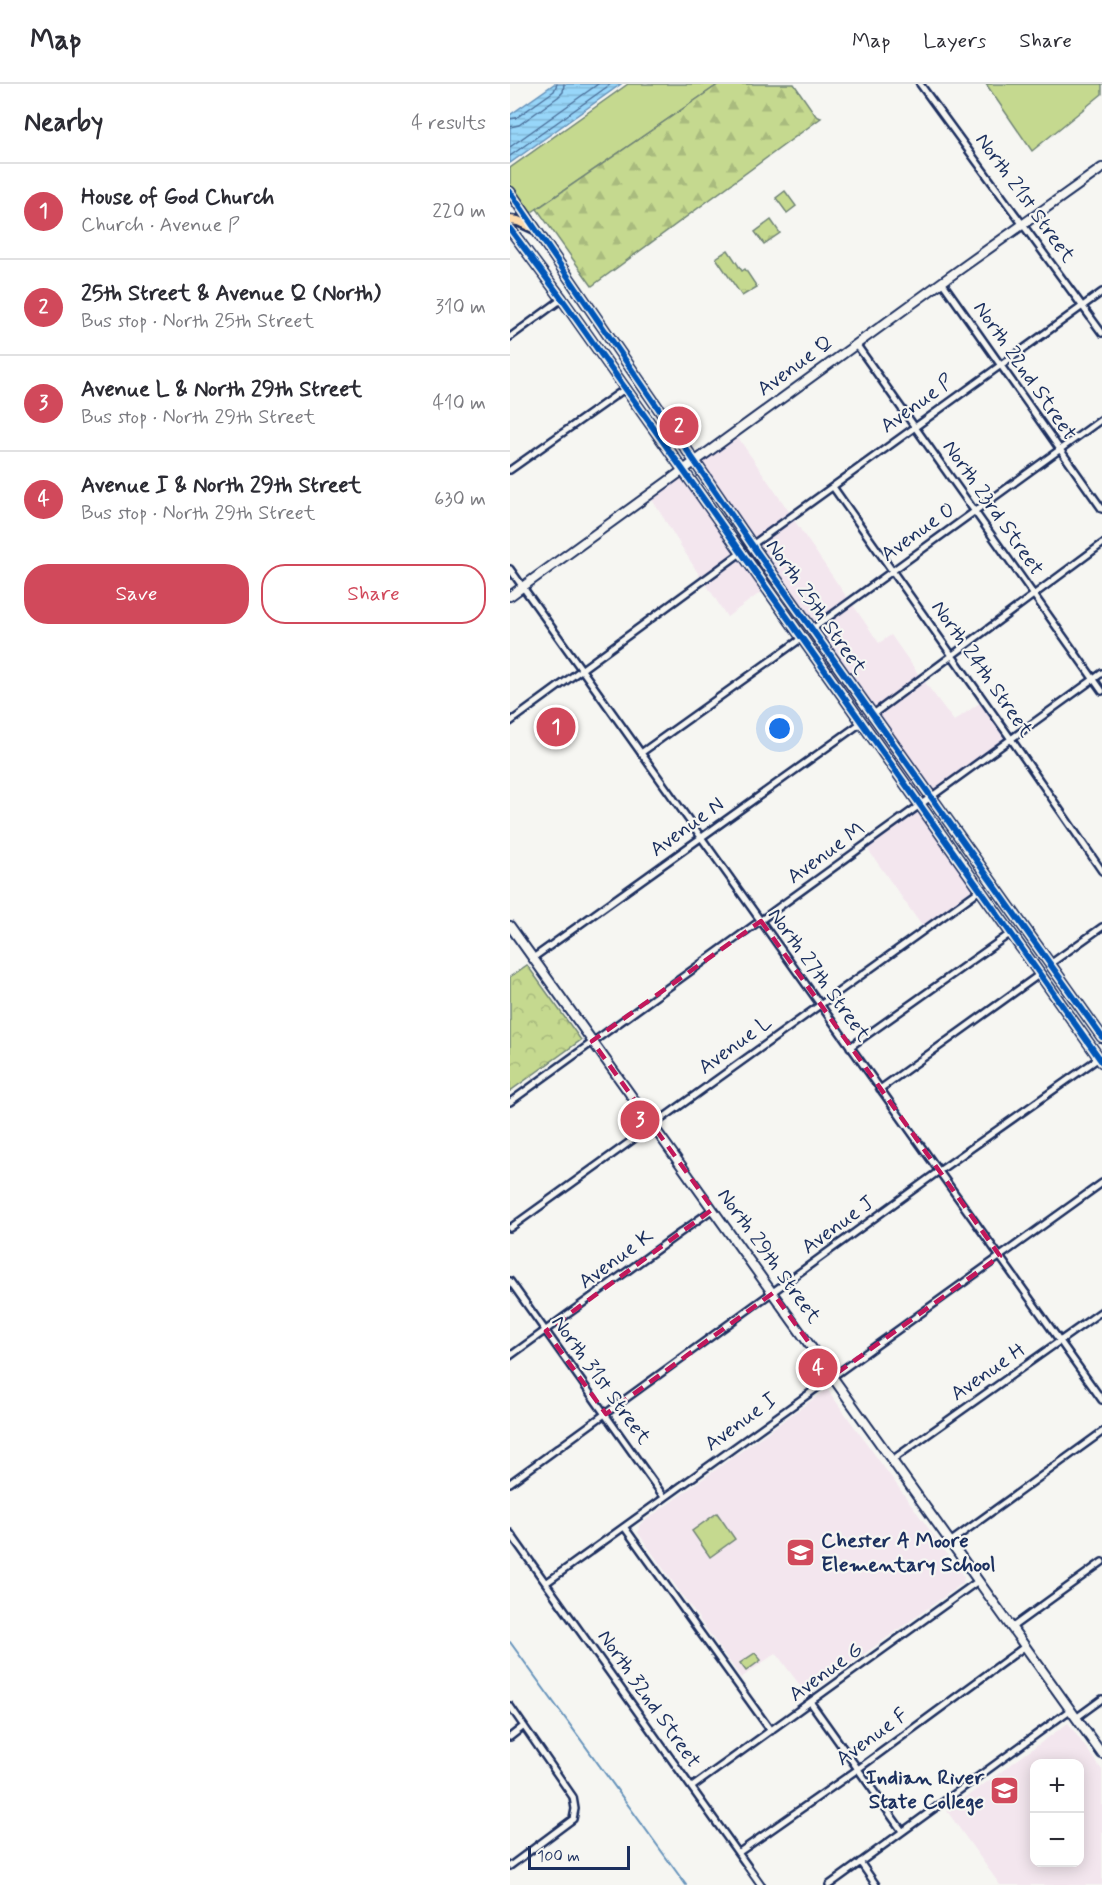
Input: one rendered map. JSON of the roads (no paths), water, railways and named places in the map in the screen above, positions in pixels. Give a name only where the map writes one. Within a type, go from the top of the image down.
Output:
[{"type":"main road","name":"North 25th Street","points":[[510,192],[811,630],[1102,1037]]},
{"type":"main road","points":[[510,220],[518,221],[536,230]]},
{"type":"main road","name":"North 25th Street","points":[[510,230],[626,388],[1101,1060]]},
{"type":"main road","points":[[754,569],[764,574],[800,625],[804,629],[811,630]]},
{"type":"main road","points":[[989,903],[999,908],[1035,959],[1049,964]]},
{"type":"street","name":"North 21st Street","points":[[920,84],[1102,333]]},
{"type":"street","name":"Avenue Q","points":[[510,596],[1102,168]]},
{"type":"street","name":"North 22nd Street","points":[[942,282],[1102,509]]},
{"type":"street","name":"Avenue P","points":[[752,545],[999,364],[1102,292]]},
{"type":"street","points":[[510,337],[562,299]]},
{"type":"street","name":"North 23rd Street","points":[[856,344],[1102,691]]},
{"type":"street","points":[[510,470],[626,388]]},
{"type":"street","name":"Avenue O","points":[[811,630],[1102,419]]},
{"type":"street","name":"North 24th Street","points":[[832,487],[1102,871]]},
{"type":"street","points":[[872,715],[1102,544]]},
{"type":"street","points":[[510,722],[742,552]]},
{"type":"street","name":"North 27th Street","points":[[510,569],[1102,1400]]},
{"type":"street","points":[[641,753],[802,638]]},
{"type":"street","name":"Avenue M","points":[[510,1101],[1102,673]]},
{"type":"street","name":"Avenue N","points":[[533,958],[861,723]]},
{"type":"street","name":"Avenue L","points":[[510,1227],[980,890]]},
{"type":"street","name":"North 29th Street","points":[[510,926],[1102,1755]]},
{"type":"street","points":[[1049,964],[1102,927]]},
{"type":"street","points":[[850,1047],[1011,933]]},
{"type":"street","points":[[880,1089],[1040,974]]},
{"type":"street","name":"Avenue J","points":[[510,1483],[939,1171],[1101,1060]]},
{"type":"street","name":"Avenue I","points":[[546,1583],[1102,1183]]},
{"type":"street","name":"Avenue K","points":[[510,1356],[713,1209]]},
{"type":"street","name":"North 31st Street","points":[[510,1281],[664,1497]]},
{"type":"street","name":"Avenue H","points":[[892,1460],[1102,1311]]},
{"type":"street","points":[[950,1542],[1102,1432]]},
{"type":"street","points":[[625,1528],[771,1731]]},
{"type":"street","name":"North 32nd Street","points":[[510,1533],[761,1885]]},
{"type":"street","points":[[1011,1628],[1102,1562]]},
{"type":"street","name":"Avenue G","points":[[692,1787],[978,1581]]},
{"type":"street","name":"Avenue F","points":[[738,1853],[858,1769],[1024,1647]]},
{"type":"street","points":[[1076,1718],[1102,1699]]},
{"type":"street","points":[[811,1703],[902,1832]]},
{"type":"street","points":[[510,1706],[573,1797],[575,1809],[573,1818],[510,1866]]},
{"type":"street","points":[[828,1885],[1070,1710]]},
{"type":"street","points":[[510,1737],[524,1726]]},
{"type":"street","points":[[860,1862],[876,1885]]},
{"type":"water","points":[[554,84],[621,84],[510,163],[510,115]]},
{"type":"waterway","points":[[510,1642],[686,1885]]},
{"type":"place","name":"25th Street & Avenue Q (North)","points":[[679,426]]},
{"type":"place","name":"House of God Church","points":[[556,727]]},
{"type":"place","name":"Avenue L & North 29th Street","points":[[640,1120]]},
{"type":"place","name":"Avenue I & North 29th Street","points":[[818,1368]]},
{"type":"place","name":"Chester A Moore Elementary School","points":[[800,1553]]},
{"type":"place","name":"Indian River State College","points":[[1005,1790]]}]
